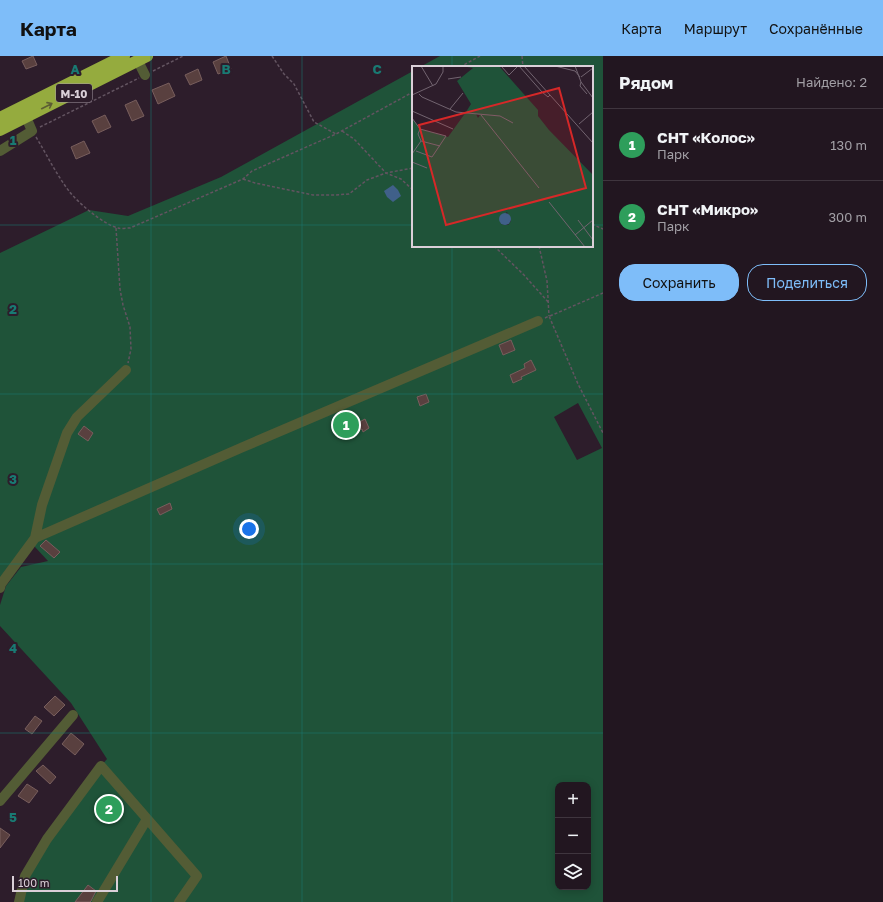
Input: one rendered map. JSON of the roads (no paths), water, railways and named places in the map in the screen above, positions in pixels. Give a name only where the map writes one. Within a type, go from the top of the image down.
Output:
[{"type":"highway","name":"М-10","points":[[0,118],[124,56]]},
{"type":"highway","name":"М-10","points":[[0,130],[142,58]]},
{"type":"street","points":[[142,58],[144,75]]},
{"type":"street","points":[[0,151],[32,131],[26,117]]},
{"type":"street","points":[[35,538],[541,319]]},
{"type":"street","points":[[0,588],[1,584],[35,538],[42,505],[67,433],[77,417],[126,370]]},
{"type":"street","points":[[0,801],[73,715]]},
{"type":"street","points":[[19,902],[25,876],[47,839],[101,766],[197,876],[179,902]]},
{"type":"street","points":[[97,902],[147,819]]},
{"type":"water","points":[[393,185],[401,196],[393,202],[387,197],[384,191]]},
{"type":"place","name":"СНТ «Колос»","points":[[346,425]]},
{"type":"place","name":"СНТ «Микро»","points":[[109,809]]}]
